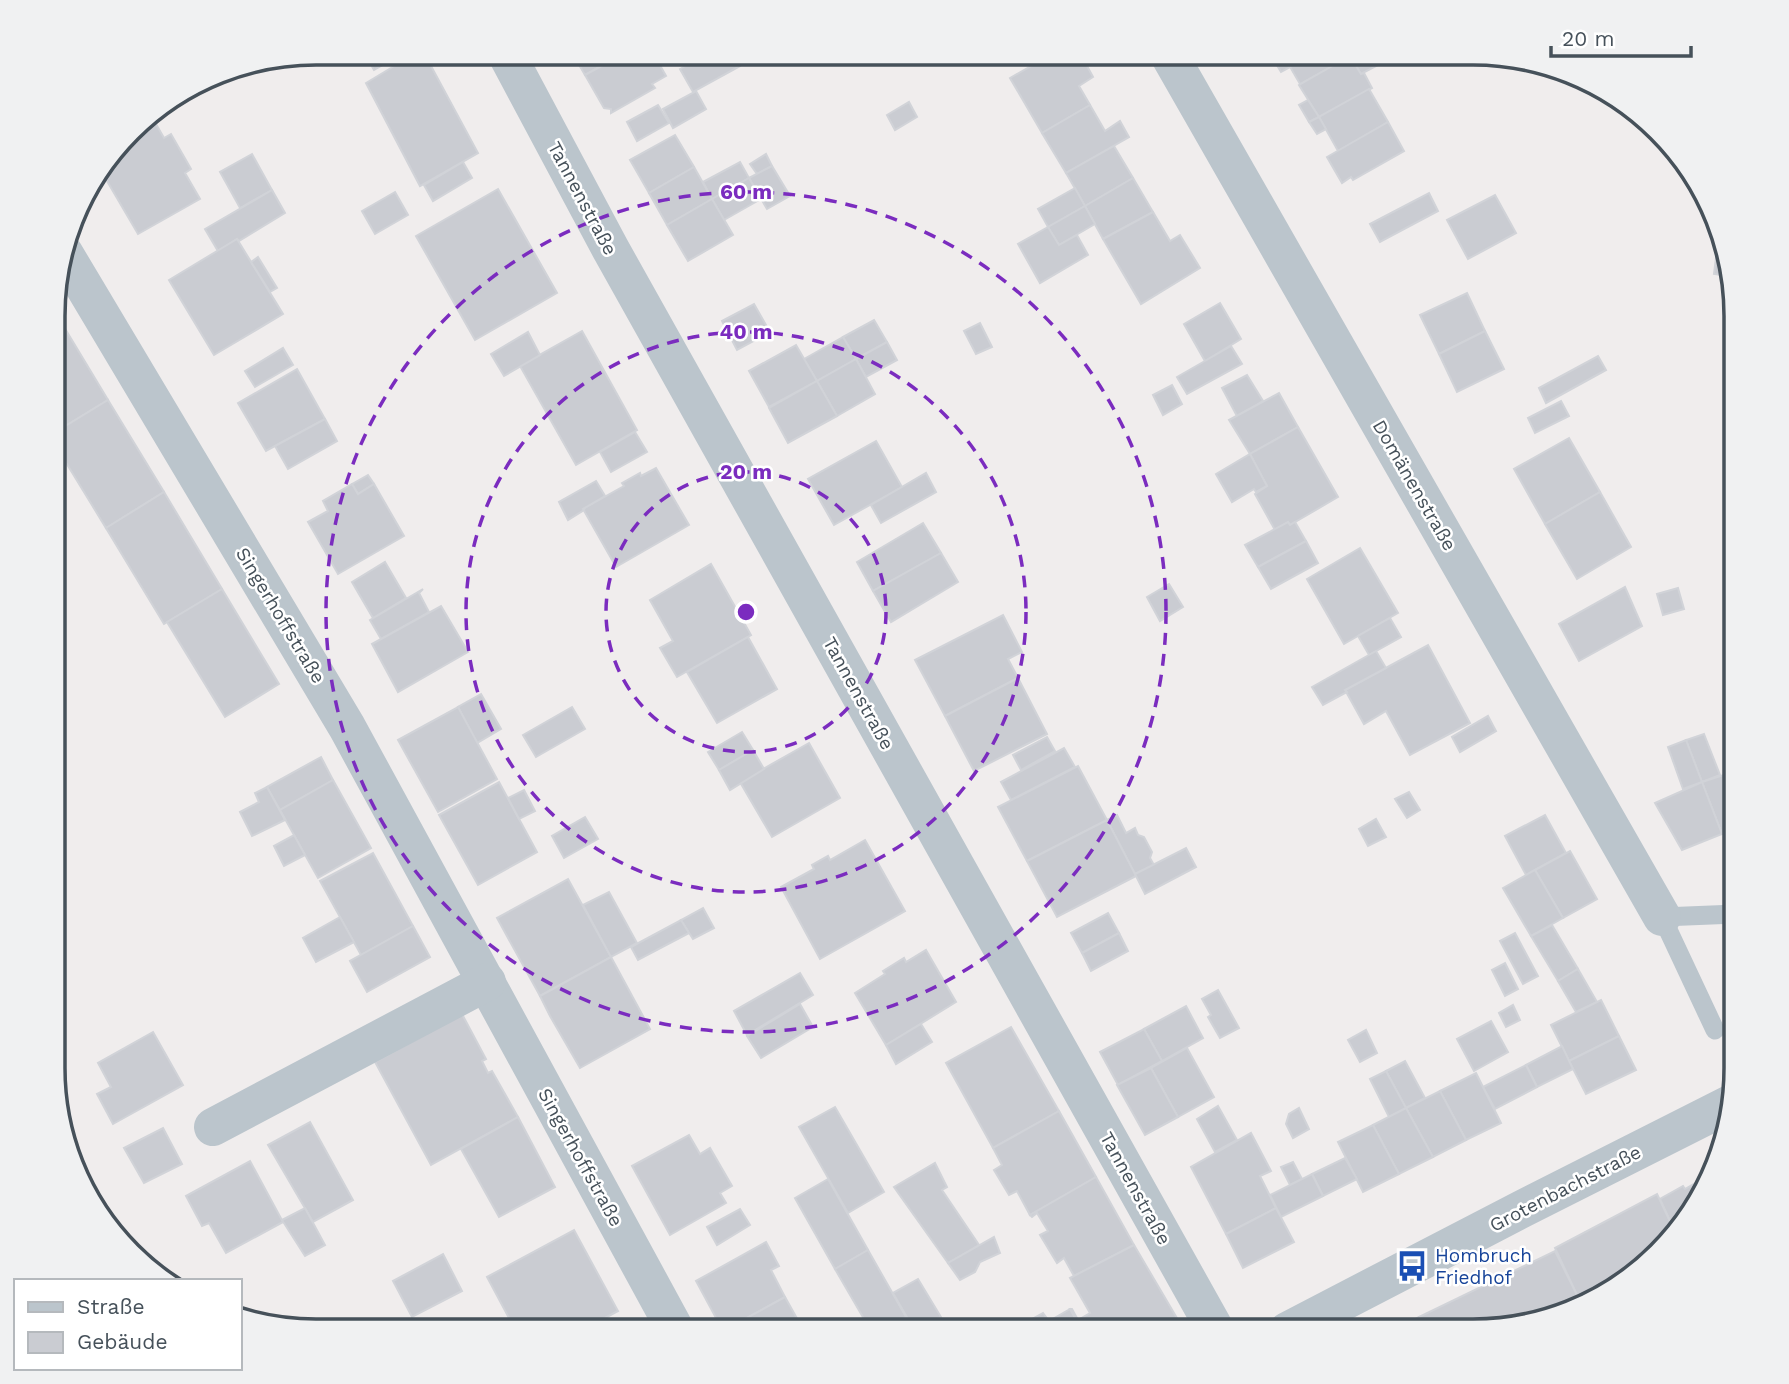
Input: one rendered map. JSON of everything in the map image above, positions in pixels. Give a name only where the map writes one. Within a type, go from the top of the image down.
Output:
[{"type":"street","name":"Tannenstraße","points":[[512,65],[610,248],[1209,1319]]},
{"type":"street","name":"Domänenstraße","points":[[1175,65],[1662,917]]},
{"type":"street","name":"Singerhoffstraße","points":[[71,264],[347,727],[670,1319]]},
{"type":"street","points":[[213,1127],[487,982]]},
{"type":"street","name":"Grotenbachstraße","points":[[1310,1319],[1721,1109]]},
{"type":"lane","points":[[1662,917],[1724,914]]},
{"type":"lane","name":"Domänenstraße","points":[[1662,917],[1715,1030]]},
{"type":"building","points":[[396,65],[430,65],[478,153],[420,186],[366,83]]},
{"type":"building","points":[[579,65],[603,65],[585,75]]},
{"type":"building","points":[[603,65],[660,65],[666,76],[652,84],[655,88],[611,113],[611,109],[604,108],[585,75]]},
{"type":"building","points":[[687,65],[740,66],[693,92],[680,69]]},
{"type":"building","points":[[1033,65],[1086,65],[1093,77],[1079,86],[1090,105],[1042,133],[1010,78]]},
{"type":"building","points":[[1277,65],[1289,65],[1290,67],[1281,72]]},
{"type":"building","points":[[1289,65],[1334,65],[1300,84]]},
{"type":"building","points":[[1334,65],[1356,65],[1361,74],[1364,73],[1372,88],[1319,117],[1299,85]]},
{"type":"building","points":[[1356,65],[1378,65],[1361,74]]},
{"type":"building","points":[[1369,89],[1388,122],[1338,151],[1319,117]]},
{"type":"building","points":[[696,91],[706,109],[673,128],[663,109]]},
{"type":"building","points":[[1308,100],[1319,117],[1309,122],[1299,105]]},
{"type":"building","points":[[909,102],[917,117],[895,130],[887,115]]},
{"type":"building","points":[[658,105],[669,123],[637,141],[627,122]]},
{"type":"building","points":[[1090,105],[1105,131],[1120,121],[1129,137],[1066,173],[1042,133]]},
{"type":"building","points":[[1319,117],[1326,129],[1317,134],[1309,122]]},
{"type":"building","points":[[1388,122],[1404,151],[1353,180],[1351,177],[1342,183],[1327,157]]},
{"type":"building","points":[[155,123],[164,138],[171,134],[191,169],[185,173],[200,199],[138,234],[105,178],[127,150]]},
{"type":"building","points":[[675,135],[694,167],[649,193],[630,160]]},
{"type":"building","points":[[1114,146],[1133,178],[1085,206],[1066,173]]},
{"type":"building","points":[[252,154],[272,190],[240,208],[220,172]]},
{"type":"building","points":[[766,154],[772,166],[757,174],[750,164]]},
{"type":"building","points":[[463,162],[472,178],[433,201],[424,185]]},
{"type":"building","points":[[740,162],[749,178],[712,199],[703,182]]},
{"type":"building","points":[[772,166],[790,196],[767,209],[749,178]]},
{"type":"building","points":[[694,167],[712,199],[667,225],[649,193]]},
{"type":"building","points":[[749,178],[761,199],[724,220],[712,199]]},
{"type":"building","points":[[1133,178],[1153,212],[1103,239],[1085,206]]},
{"type":"building","points":[[1075,188],[1085,206],[1048,227],[1038,209]]},
{"type":"building","points":[[498,189],[557,293],[475,340],[416,236]]},
{"type":"building","points":[[272,190],[285,213],[218,251],[205,229]]},
{"type":"building","points":[[395,192],[408,215],[375,234],[362,211]]},
{"type":"building","points":[[1429,193],[1438,211],[1380,242],[1370,224]]},
{"type":"building","points":[[1495,195],[1516,233],[1468,259],[1447,220]]},
{"type":"building","points":[[712,199],[733,235],[688,261],[667,225]]},
{"type":"building","points":[[1085,206],[1095,224],[1059,245],[1048,227]]},
{"type":"building","points":[[1153,212],[1170,241],[1180,235],[1200,268],[1141,304],[1103,239]]},
{"type":"building","points":[[1048,227],[1059,245],[1077,235],[1088,255],[1040,283],[1018,244]]},
{"type":"building","points":[[237,239],[283,314],[214,355],[169,280]]},
{"type":"building","points":[[1717,254],[1720,275],[1714,274]]},
{"type":"building","points":[[258,257],[277,288],[270,292],[251,262]]},
{"type":"building","points":[[1467,293],[1485,331],[1439,354],[1420,315]]},
{"type":"building","points":[[1220,303],[1241,339],[1205,361],[1184,324]]},
{"type":"building","points":[[754,304],[770,332],[737,350],[722,321]]},
{"type":"building","points":[[874,320],[887,342],[856,359],[843,337]]},
{"type":"building","points":[[980,323],[992,347],[976,354],[964,331]]},
{"type":"building","points":[[65,329],[108,400],[65,426]]},
{"type":"building","points":[[582,331],[637,430],[576,465],[520,366]]},
{"type":"building","points":[[1485,331],[1504,369],[1457,392],[1439,354]]},
{"type":"building","points":[[528,332],[540,355],[504,376],[491,354]]},
{"type":"building","points":[[843,337],[856,359],[817,381],[804,359]]},
{"type":"building","points":[[887,342],[897,360],[866,377],[856,359]]},
{"type":"building","points":[[796,345],[817,381],[769,407],[749,371]]},
{"type":"building","points":[[1231,346],[1242,364],[1187,394],[1177,377]]},
{"type":"building","points":[[283,348],[293,365],[255,387],[245,371]]},
{"type":"building","points":[[1598,356],[1606,370],[1546,403],[1539,388]]},
{"type":"building","points":[[856,359],[875,394],[837,416],[817,381]]},
{"type":"building","points":[[297,369],[325,419],[266,451],[238,403]]},
{"type":"building","points":[[1247,375],[1263,401],[1237,416],[1222,388]]},
{"type":"building","points":[[817,381],[837,416],[788,443],[769,408]]},
{"type":"building","points":[[1172,385],[1182,404],[1163,415],[1153,395]]},
{"type":"building","points":[[1279,393],[1298,427],[1250,454],[1229,420]]},
{"type":"building","points":[[108,400],[164,492],[106,528],[65,461],[65,426]]},
{"type":"building","points":[[1561,401],[1569,416],[1535,433],[1528,418]]},
{"type":"building","points":[[325,419],[337,441],[288,469],[275,446]]},
{"type":"building","points":[[1298,427],[1338,497],[1290,525],[1288,522],[1275,530],[1255,494],[1267,486],[1250,454]]},
{"type":"building","points":[[635,432],[647,452],[611,472],[600,452]]},
{"type":"building","points":[[1569,438],[1600,492],[1545,524],[1514,469]]},
{"type":"building","points":[[876,441],[902,487],[834,525],[808,479]]},
{"type":"building","points":[[1250,454],[1267,486],[1256,492],[1254,489],[1232,502],[1216,474]]},
{"type":"building","points":[[656,468],[689,525],[616,567],[583,509],[624,486],[622,483]]},
{"type":"building","points":[[926,473],[936,492],[881,523],[871,505]]},
{"type":"building","points":[[368,475],[374,484],[358,494],[352,484]]},
{"type":"building","points":[[596,481],[605,496],[568,520],[559,502]]},
{"type":"building","points":[[352,484],[358,494],[374,484],[404,536],[338,574],[308,522],[328,511],[323,501]]},
{"type":"building","points":[[164,492],[222,589],[164,624],[106,528]]},
{"type":"building","points":[[1600,492],[1631,547],[1577,579],[1545,524]]},
{"type":"building","points":[[1288,522],[1290,525],[1295,522],[1306,541],[1258,567],[1245,545]]},
{"type":"building","points":[[923,523],[941,553],[873,591],[857,562]]},
{"type":"building","points":[[1306,541],[1318,563],[1271,589],[1258,567]]},
{"type":"building","points":[[1360,548],[1398,613],[1344,644],[1307,579]]},
{"type":"building","points":[[941,553],[958,582],[891,622],[873,591]]},
{"type":"building","points":[[385,562],[406,598],[373,618],[352,582]]},
{"type":"building","points":[[711,564],[751,635],[677,677],[660,648],[673,641],[650,600]]},
{"type":"building","points":[[1169,584],[1183,607],[1160,621],[1147,597]]},
{"type":"building","points":[[1625,587],[1642,626],[1579,661],[1559,624]]},
{"type":"building","points":[[1678,588],[1684,609],[1663,615],[1657,594]]},
{"type":"building","points":[[222,589],[279,684],[225,717],[167,622]]},
{"type":"building","points":[[423,589],[419,593],[429,612],[381,639],[370,620]]},
{"type":"building","points":[[441,606],[468,652],[398,692],[372,644]]},
{"type":"building","points":[[1003,615],[1022,652],[1008,659],[1018,678],[945,716],[915,660]]},
{"type":"building","points":[[1390,618],[1401,637],[1369,655],[1358,636]]},
{"type":"building","points":[[748,637],[777,689],[717,723],[687,672]]},
{"type":"building","points":[[1428,645],[1470,723],[1410,755],[1386,711],[1364,724],[1345,690]]},
{"type":"building","points":[[1376,651],[1386,668],[1323,705],[1312,687]]},
{"type":"building","points":[[1018,678],[1047,734],[974,771],[945,716]]},
{"type":"building","points":[[481,694],[501,729],[477,743],[458,707]]},
{"type":"building","points":[[458,707],[497,779],[438,812],[398,740]]},
{"type":"building","points":[[572,707],[585,729],[536,757],[523,735]]},
{"type":"building","points":[[1488,716],[1496,731],[1460,752],[1452,737]]},
{"type":"building","points":[[742,732],[753,750],[719,770],[708,752]]},
{"type":"building","points":[[1704,734],[1720,775],[1702,782],[1686,740]]},
{"type":"building","points":[[1047,737],[1055,751],[1021,770],[1013,755]]},
{"type":"building","points":[[1686,740],[1702,782],[1683,789],[1668,747]]},
{"type":"building","points":[[809,743],[840,798],[772,837],[740,782]]},
{"type":"building","points":[[1064,748],[1075,767],[1011,800],[1001,782]]},
{"type":"building","points":[[753,750],[764,769],[730,790],[719,770]]},
{"type":"building","points":[[321,757],[333,780],[280,810],[267,787]]},
{"type":"building","points":[[1078,766],[1107,820],[1027,861],[998,807]]},
{"type":"building","points":[[1724,775],[1724,833],[1722,834],[1702,782]]},
{"type":"building","points":[[333,780],[371,848],[318,878],[280,810]]},
{"type":"building","points":[[499,782],[537,852],[478,885],[439,815]]},
{"type":"building","points":[[1702,782],[1722,834],[1682,850],[1655,803]]},
{"type":"building","points":[[267,787],[285,820],[252,836],[240,812],[259,802],[255,793]]},
{"type":"building","points":[[524,790],[535,811],[519,819],[508,798]]},
{"type":"building","points":[[1409,792],[1420,810],[1407,818],[1395,799]]},
{"type":"building","points":[[1117,815],[1126,833],[1135,828],[1138,835],[1144,837],[1152,852],[1150,858],[1154,865],[1135,874],[1107,820]]},
{"type":"building","points":[[1545,815],[1566,853],[1526,875],[1505,836]]},
{"type":"building","points":[[585,817],[598,839],[564,858],[552,836]]},
{"type":"building","points":[[1376,819],[1386,837],[1368,846],[1359,829]]},
{"type":"building","points":[[1107,820],[1136,876],[1057,917],[1027,861]]},
{"type":"building","points":[[294,835],[305,855],[284,866],[274,846]]},
{"type":"building","points":[[865,840],[905,911],[820,959],[781,887],[814,869],[812,865],[828,856],[830,860]]},
{"type":"building","points":[[1186,848],[1196,867],[1145,894],[1135,874]]},
{"type":"building","points":[[1570,851],[1597,899],[1563,918],[1535,870]]},
{"type":"building","points":[[373,853],[413,926],[361,955],[320,881]]},
{"type":"building","points":[[1535,870],[1563,918],[1531,936],[1503,888]]},
{"type":"building","points":[[568,879],[611,957],[540,996],[497,918]]},
{"type":"building","points":[[609,892],[637,943],[611,957],[583,905]]},
{"type":"building","points":[[703,908],[714,928],[693,939],[681,920]]},
{"type":"building","points":[[1108,913],[1119,933],[1082,953],[1071,933]]},
{"type":"building","points":[[340,917],[354,942],[316,962],[303,938]]},
{"type":"building","points":[[681,920],[689,933],[638,960],[631,947]]},
{"type":"building","points":[[1552,925],[1578,969],[1558,981],[1531,936]]},
{"type":"building","points":[[413,926],[430,957],[367,992],[350,961]]},
{"type":"building","points":[[1119,933],[1128,951],[1091,971],[1082,953]]},
{"type":"building","points":[[1515,933],[1538,976],[1523,984],[1500,941]]},
{"type":"building","points":[[926,950],[956,1002],[886,1045],[855,993],[904,958],[906,962]]},
{"type":"building","points":[[611,957],[650,1029],[580,1068],[540,996]]},
{"type":"building","points":[[1505,963],[1518,989],[1505,996],[1492,970]]},
{"type":"building","points":[[1578,969],[1597,1002],[1576,1012],[1558,981]]},
{"type":"building","points":[[800,973],[813,995],[747,1035],[734,1011]]},
{"type":"building","points":[[1218,990],[1239,1028],[1220,1038],[1202,999]]},
{"type":"building","points":[[1601,1000],[1619,1036],[1569,1061],[1551,1025]]},
{"type":"building","points":[[800,1004],[813,1027],[761,1058],[747,1036]]},
{"type":"building","points":[[1513,1005],[1520,1020],[1506,1027],[1499,1013]]},
{"type":"building","points":[[1186,1006],[1203,1038],[1162,1061],[1144,1029]]},
{"type":"building","points":[[462,1014],[486,1059],[482,1061],[488,1073],[492,1071],[518,1117],[431,1165],[375,1062]]},
{"type":"building","points":[[1491,1021],[1508,1052],[1474,1071],[1457,1039]]},
{"type":"building","points":[[921,1024],[932,1042],[896,1064],[886,1045]]},
{"type":"building","points":[[1011,1027],[1059,1111],[993,1148],[946,1063]]},
{"type":"building","points":[[1144,1029],[1162,1061],[1118,1085],[1100,1052]]},
{"type":"building","points":[[1366,1030],[1377,1053],[1360,1062],[1348,1040]]},
{"type":"building","points":[[153,1032],[183,1085],[113,1124],[97,1094],[111,1087],[98,1063]]},
{"type":"building","points":[[1619,1036],[1636,1070],[1586,1094],[1569,1061]]},
{"type":"building","points":[[1562,1046],[1573,1069],[1537,1087],[1526,1065]]},
{"type":"building","points":[[1187,1048],[1214,1097],[1178,1117],[1151,1068]]},
{"type":"building","points":[[1405,1061],[1425,1098],[1406,1108],[1386,1071]]},
{"type":"building","points":[[1526,1065],[1537,1087],[1495,1109],[1483,1087]]},
{"type":"building","points":[[1151,1068],[1178,1117],[1145,1135],[1117,1085]]},
{"type":"building","points":[[1386,1071],[1406,1108],[1389,1117],[1370,1079]]},
{"type":"building","points":[[1476,1073],[1501,1123],[1466,1140],[1440,1091]]},
{"type":"building","points":[[1440,1091],[1466,1140],[1433,1157],[1406,1108]]},
{"type":"building","points":[[1218,1106],[1237,1140],[1215,1152],[1197,1119]]},
{"type":"building","points":[[835,1107],[884,1192],[848,1213],[799,1127]]},
{"type":"building","points":[[1299,1108],[1309,1129],[1293,1138],[1286,1124],[1289,1114]]},
{"type":"building","points":[[1406,1108],[1433,1157],[1399,1174],[1373,1125]]},
{"type":"building","points":[[1059,1111],[1096,1177],[1030,1215],[1017,1191],[1009,1195],[994,1170],[1002,1165],[993,1148]]},
{"type":"building","points":[[518,1117],[555,1187],[499,1217],[461,1149]]},
{"type":"building","points":[[310,1122],[353,1200],[313,1222],[268,1145]]},
{"type":"building","points":[[1373,1125],[1399,1174],[1363,1192],[1338,1142]]},
{"type":"building","points":[[163,1128],[182,1164],[144,1183],[124,1148]]},
{"type":"building","points":[[1251,1133],[1271,1171],[1260,1176],[1276,1208],[1226,1234],[1191,1167]]},
{"type":"building","points":[[689,1135],[700,1154],[710,1148],[732,1186],[720,1193],[726,1203],[670,1235],[632,1166]]},
{"type":"building","points":[[1345,1158],[1357,1179],[1323,1196],[1312,1174]]},
{"type":"building","points":[[250,1161],[283,1222],[226,1253],[209,1223],[202,1226],[186,1196]]},
{"type":"building","points":[[1293,1162],[1302,1179],[1290,1185],[1281,1167]]},
{"type":"building","points":[[935,1163],[947,1187],[942,1190],[979,1245],[948,1263],[894,1187]]},
{"type":"building","points":[[1312,1174],[1323,1196],[1281,1217],[1270,1195]]},
{"type":"building","points":[[1096,1177],[1134,1245],[1074,1276],[1064,1258],[1057,1263],[1040,1235],[1048,1231],[1037,1213],[1032,1217],[1030,1215]]},
{"type":"building","points":[[828,1179],[868,1250],[835,1269],[795,1198]]},
{"type":"building","points":[[1696,1182],[1671,1223],[1660,1199],[1683,1186],[1685,1189]]},
{"type":"building","points":[[1657,1194],[1671,1223],[1639,1257],[1599,1286],[1578,1296],[1555,1248]]},
{"type":"building","points":[[305,1208],[325,1245],[305,1256],[282,1220]]},
{"type":"building","points":[[1276,1208],[1294,1242],[1243,1268],[1226,1234]]},
{"type":"building","points":[[740,1209],[750,1225],[717,1245],[707,1227]]},
{"type":"building","points":[[574,1230],[618,1311],[603,1319],[510,1319],[487,1277]]},
{"type":"building","points":[[994,1237],[1000,1253],[980,1262],[975,1272],[960,1280],[948,1263]]},
{"type":"building","points":[[766,1242],[779,1266],[771,1270],[785,1297],[745,1319],[717,1319],[696,1281]]},
{"type":"building","points":[[1134,1245],[1177,1319],[1080,1319],[1090,1313],[1070,1278]]},
{"type":"building","points":[[868,1250],[906,1317],[864,1319],[835,1269]]},
{"type":"building","points":[[1555,1251],[1578,1296],[1538,1311],[1506,1317],[1419,1317]]},
{"type":"building","points":[[443,1254],[462,1291],[412,1317],[393,1281]]},
{"type":"building","points":[[918,1279],[941,1317],[908,1319],[893,1293]]},
{"type":"building","points":[[785,1297],[797,1319],[745,1319]]},
{"type":"building","points":[[1070,1309],[1075,1319],[1052,1319]]},
{"type":"building","points":[[1043,1313],[1048,1319],[1032,1319]]},
{"type":"place","name":"Hombruch Friedhof","points":[[1412,1266]]}]
